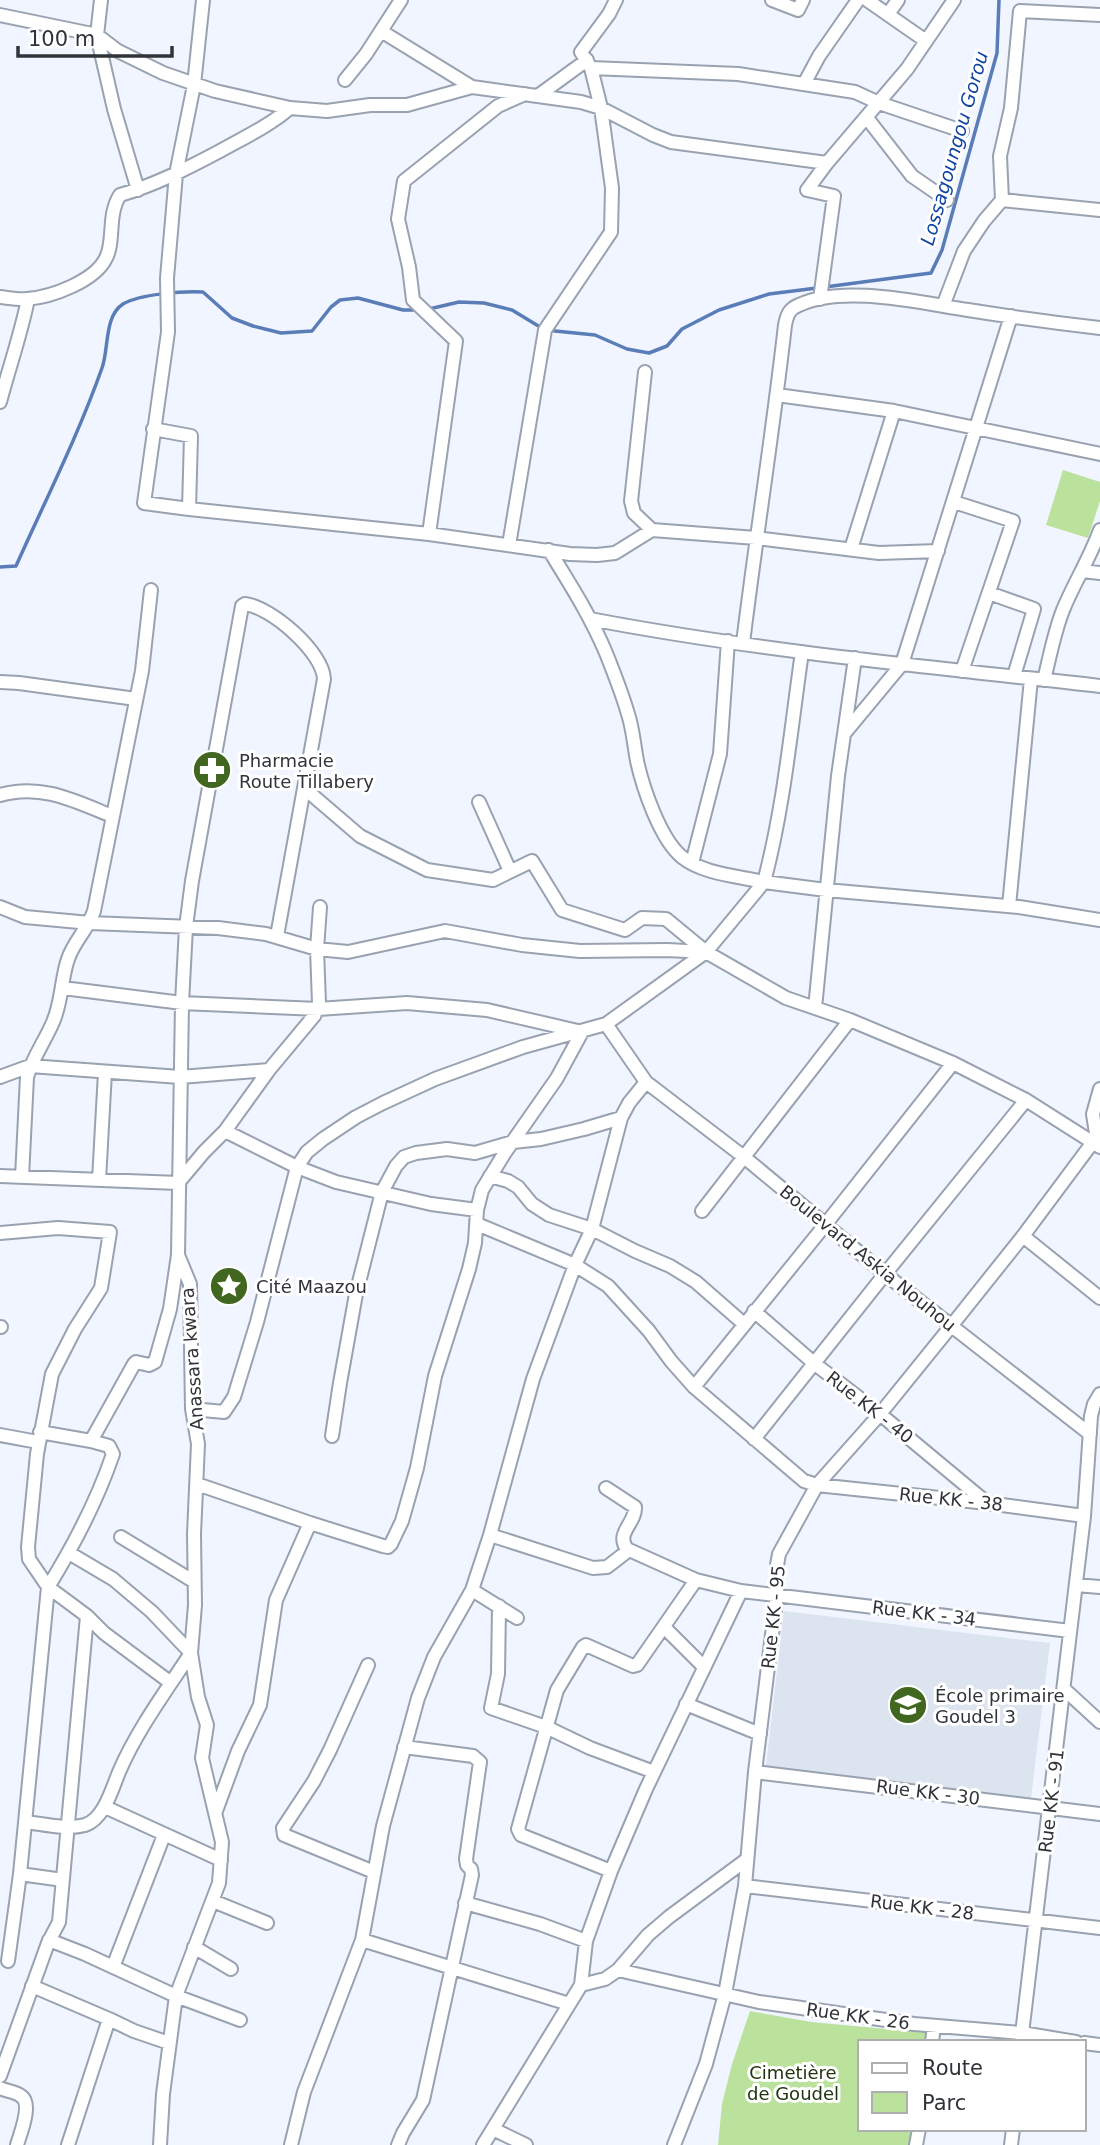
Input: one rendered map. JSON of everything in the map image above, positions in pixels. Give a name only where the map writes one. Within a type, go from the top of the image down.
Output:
[{"type":"street","points":[[101,0],[97,35],[107,83],[138,190]]},
{"type":"street","points":[[203,0],[194,85],[176,174],[167,278],[169,320],[144,503],[597,555],[615,553],[652,530],[756,538],[896,554],[938,551]]},
{"type":"street","points":[[345,80],[366,54],[401,0]]},
{"type":"street","points":[[509,545],[545,330],[611,232],[612,188],[601,108],[589,64],[582,52],[617,0]]},
{"type":"street","points":[[772,0],[798,10],[803,0]]},
{"type":"street","points":[[804,84],[819,56],[858,0]]},
{"type":"street","points":[[867,0],[926,41]]},
{"type":"street","points":[[888,14],[898,0]]},
{"type":"street","points":[[820,299],[834,196],[807,190],[906,69],[954,0]]},
{"type":"street","points":[[943,306],[964,251],[984,220],[1002,200],[1000,156],[1011,108],[1020,11],[1100,15]]},
{"type":"street","points":[[0,15],[97,35],[118,51],[163,74],[194,85],[290,108],[327,111],[370,105],[407,106],[472,87],[581,102],[601,108],[671,142],[827,163]]},
{"type":"street","points":[[381,31],[472,87]]},
{"type":"street","points":[[429,534],[456,341],[413,300],[398,219],[404,181],[498,106],[533,94],[589,64],[738,74],[855,92],[879,103],[962,131]]},
{"type":"street","points":[[0,297],[28,299],[57,293],[94,274],[107,257],[114,204],[120,195],[176,174],[271,124],[290,108]]},
{"type":"street","points":[[867,118],[912,176],[947,200]]},
{"type":"street","points":[[1002,200],[1100,210]]},
{"type":"street","points":[[743,643],[787,315],[792,309],[820,299],[847,296],[883,297],[1100,328]]},
{"type":"street","points":[[0,402],[6,352],[23,326],[28,299]]},
{"type":"street","points":[[844,734],[902,664],[1011,316]]},
{"type":"street","points":[[645,372],[631,501],[634,513],[652,530]]},
{"type":"street","points":[[777,395],[894,411],[1100,454]]},
{"type":"street","points":[[851,549],[894,411]]},
{"type":"street","points":[[153,429],[191,436],[189,509]]},
{"type":"street","points":[[954,502],[1013,521],[962,671]]},
{"type":"street","points":[[1044,680],[1059,622],[1100,530]]},
{"type":"street","points":[[549,551],[590,619],[605,653],[628,713],[637,762],[662,828],[676,850],[692,863],[764,882],[1009,906],[1100,920]]},
{"type":"street","points":[[1083,571],[1100,573]]},
{"type":"street","points":[[22,1177],[27,1076],[53,1022],[67,960],[90,923],[136,699],[147,635],[151,590]]},
{"type":"street","points":[[989,593],[1034,609],[1014,676]]},
{"type":"street","name":"Anassara kwara","points":[[160,2145],[163,2094],[176,1996],[219,1883],[222,1842],[202,1758],[207,1725],[198,1697],[191,1653],[195,1605],[193,1581],[198,1444],[192,1409],[190,1284],[177,1255],[178,1183],[186,927],[242,606],[245,604],[261,607],[274,615],[314,654],[324,669],[304,788]]},
{"type":"street","points":[[590,619],[802,652],[1100,686]]},
{"type":"street","points":[[692,863],[720,754],[729,641]]},
{"type":"street","points":[[192,1409],[224,1412],[233,1397],[257,1322],[298,1167],[307,1153],[356,1116],[435,1079],[523,1047],[606,1024],[706,953],[764,882],[778,814],[802,652]]},
{"type":"street","points":[[815,1008],[826,890],[855,658]]},
{"type":"street","points":[[1009,906],[1031,679]]},
{"type":"street","points":[[0,682],[19,682],[136,699]]},
{"type":"street","points":[[304,788],[360,836],[426,870],[493,880],[532,861],[562,910],[625,930],[642,918],[666,919],[706,953],[786,998],[850,1020],[953,1063],[1026,1100],[1097,1145]]},
{"type":"street","points":[[277,936],[304,788]]},
{"type":"street","points":[[0,795],[17,789],[46,792],[112,816]]},
{"type":"street","points":[[479,802],[510,872]]},
{"type":"street","points":[[0,907],[25,917],[90,923],[218,928],[277,936],[317,949],[348,952],[445,931],[580,951],[667,950],[706,953]]},
{"type":"street","points":[[0,1176],[178,1183],[225,1130],[318,1009],[317,949],[320,907]]},
{"type":"street","points":[[62,988],[182,1003],[318,1009],[407,1003],[487,1010],[582,1032]]},
{"type":"street","points":[[702,1211],[850,1020]]},
{"type":"street","name":"Boulevard Askia Nouhou","points":[[606,1024],[646,1082],[744,1157],[885,1274],[1090,1434]]},
{"type":"street","points":[[197,1484],[310,1524],[388,1547],[402,1521],[417,1468],[435,1376],[475,1244],[477,1210],[482,1190],[569,1060],[582,1032]]},
{"type":"street","points":[[694,1387],[953,1063]]},
{"type":"street","points":[[0,1077],[30,1066],[180,1077],[269,1070]]},
{"type":"street","points":[[99,1180],[105,1072]]},
{"type":"street","points":[[291,2145],[304,2092],[362,1940],[383,1826],[418,1698],[434,1657],[472,1590],[533,1379],[575,1265],[592,1229],[621,1118],[646,1082]]},
{"type":"street","points":[[1097,1145],[1093,1114],[1100,1089]]},
{"type":"street","points":[[754,1439],[1026,1100]]},
{"type":"street","points":[[332,1436],[356,1294],[382,1192],[404,1157],[447,1149],[475,1153],[621,1118]]},
{"type":"street","points":[[225,1130],[298,1167],[336,1182],[431,1204],[477,1210]]},
{"type":"street","name":"Rue KK - 95","points":[[674,2145],[706,2064],[725,1994],[745,1886],[779,1554],[817,1485],[880,1413],[1097,1145]]},
{"type":"street","points":[[490,1176],[518,1187],[533,1204],[549,1215],[592,1229],[670,1266],[696,1282],[744,1324]]},
{"type":"street","points":[[477,1224],[575,1265],[615,1293],[694,1387],[792,1472],[804,1481],[817,1485]]},
{"type":"street","points":[[0,1233],[58,1228],[110,1232],[101,1288],[54,1368],[39,1437],[29,1559],[48,1587],[171,1683]]},
{"type":"street","points":[[1023,1236],[1100,1298]]},
{"type":"street","points":[[91,1441],[134,1364],[136,1362],[149,1365],[155,1362],[170,1309],[177,1255]]},
{"type":"street","name":"Rue KK - 40","points":[[754,1311],[815,1364],[880,1413],[987,1503]]},
{"type":"street","name":"Rue KK - 91","points":[[1022,2038],[1084,1516],[1090,1434],[1094,1404],[1100,1394]]},
{"type":"street","points":[[0,1435],[91,1441],[109,1446],[113,1454],[104,1481],[69,1553],[48,1587],[26,1822],[8,1961]]},
{"type":"street","name":"Rue KK - 38","points":[[817,1485],[1084,1516]]},
{"type":"street","points":[[490,1535],[593,1568],[607,1567],[629,1550],[623,1544],[623,1538],[635,1514],[635,1507],[606,1489]]},
{"type":"street","points":[[216,1812],[238,1751],[260,1704],[276,1600],[310,1524]]},
{"type":"street","points":[[121,1536],[193,1581]]},
{"type":"street","name":"Rue KK - 34","points":[[629,1550],[696,1580],[741,1591],[1070,1631]]},
{"type":"street","points":[[26,1822],[69,1826],[87,1824],[105,1807],[121,1768],[161,1696],[191,1653],[152,1612],[113,1579],[69,1553]]},
{"type":"street","points":[[611,1871],[519,1832],[546,1727],[559,1685],[583,1647],[589,1645],[636,1665],[696,1580]]},
{"type":"street","points":[[1076,1585],[1100,1587]]},
{"type":"street","points":[[472,1590],[517,1618]]},
{"type":"street","points":[[483,2145],[581,1985],[586,1941],[611,1871],[654,1772],[741,1591]]},
{"type":"street","points":[[499,1606],[498,1674],[491,1708],[546,1727],[590,1748],[654,1772]]},
{"type":"street","points":[[0,2076],[49,1940],[59,1922],[87,1616]]},
{"type":"street","points":[[664,1627],[704,1667]]},
{"type":"street","points":[[368,1665],[314,1781],[282,1831],[284,1835],[374,1872]]},
{"type":"street","points":[[1064,1689],[1100,1722]]},
{"type":"street","points":[[686,1704],[760,1734]]},
{"type":"street","points":[[398,2145],[423,2100],[453,1968],[472,1875],[466,1858],[480,1762],[473,1756],[404,1747]]},
{"type":"street","name":"Rue KK - 30","points":[[755,1772],[1100,1814]]},
{"type":"street","points":[[105,1807],[221,1860]]},
{"type":"street","points":[[113,1967],[164,1835]]},
{"type":"street","points":[[581,1985],[605,1979],[618,1970],[648,1935],[668,1917],[746,1860]]},
{"type":"street","points":[[20,1874],[63,1880]]},
{"type":"street","name":"Rue KK - 28","points":[[745,1886],[1100,1928]]},
{"type":"street","points":[[213,1901],[267,1923]]},
{"type":"street","points":[[465,1903],[540,1924],[586,1941]]},
{"type":"street","points":[[49,1940],[176,1996],[240,2020]]},
{"type":"street","points":[[362,1940],[569,2004]]},
{"type":"street","points":[[194,1947],[231,1969]]},
{"type":"street","name":"Rue KK - 26","points":[[618,1970],[759,2002],[1049,2040]]},
{"type":"street","points":[[32,1986],[134,2031],[169,2043]]},
{"type":"street","points":[[68,2145],[109,2019]]},
{"type":"street","points":[[932,2040],[934,2026]]},
{"type":"street","points":[[0,2088],[22,2096],[26,2102],[27,2109],[17,2145]]},
{"type":"street","points":[[494,2129],[526,2145]]},
{"type":"shaded area","name":"École primaire Goudel 3","points":[[784,1611],[1050,1643],[1031,1798],[766,1766]]},
{"type":"green space","points":[[1063,470],[1100,482],[1100,501],[1088,538],[1046,525]]},
{"type":"green space","name":"Cimetière de Goudel","points":[[750,2011],[811,2022],[929,2033],[928,2040],[858,2040],[858,2131],[915,2131],[913,2145],[718,2145],[722,2104]]},
{"type":"waterway","name":"Lossagoungou Gorou","points":[[825,287],[931,273],[942,250],[997,53],[999,0]]},
{"type":"waterway","name":"Lossagoungou Gorou","points":[[429,309],[459,302],[484,303],[512,310],[545,330],[595,335],[627,349],[649,353],[667,346],[682,329],[719,310],[769,294],[817,288]]},
{"type":"waterway","name":"Lossagoungou Gorou","points":[[0,567],[16,566],[83,418],[102,368],[113,316],[123,304],[151,296],[203,292],[232,318],[281,333],[312,331],[340,300],[358,298],[403,310],[418,310]]},
{"type":"place","name":"Pharmacie Route Tillabery","points":[[212,770]]},
{"type":"place","name":"Cité Maazou","points":[[229,1286]]},
{"type":"place","name":"École primaire Goudel 3","points":[[908,1705]]}]
